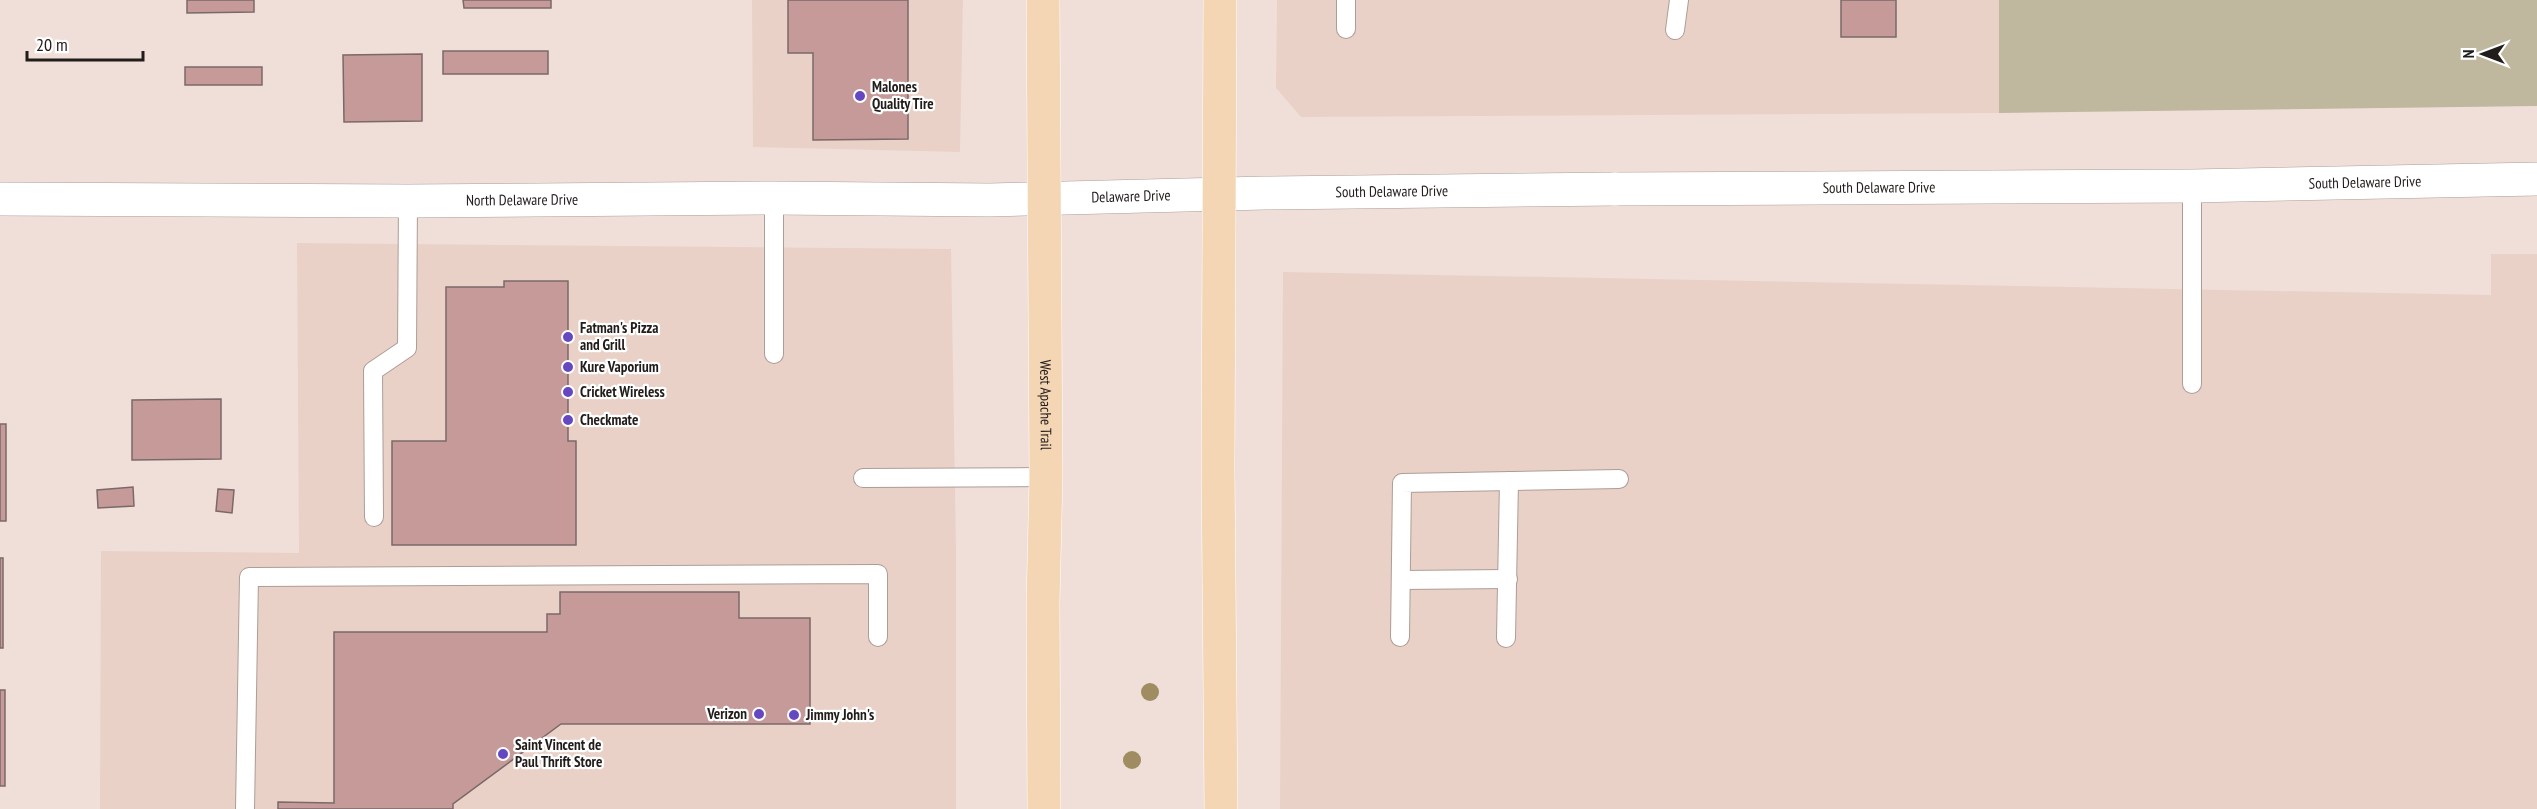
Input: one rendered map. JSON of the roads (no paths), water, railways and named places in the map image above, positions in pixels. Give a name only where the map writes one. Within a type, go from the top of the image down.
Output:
[{"type":"main road","name":"West Apache Trail","points":[[1043,0],[1046,477],[1043,603],[1044,809]]},
{"type":"main road","points":[[1220,0],[1218,491],[1221,809]]},
{"type":"street","name":"South Delaware Drive","points":[[1220,194],[2192,186],[2537,179]]},
{"type":"street","name":"Delaware Drive","points":[[1043,198],[1220,194]]},
{"type":"street","name":"North Delaware Drive","points":[[0,199],[408,201],[1043,198]]},
{"type":"lane","points":[[1346,0],[1346,29]]},
{"type":"lane","points":[[1675,30],[1679,0]]},
{"type":"lane","points":[[2192,186],[2192,384]]},
{"type":"lane","points":[[774,198],[774,354]]},
{"type":"lane","points":[[374,518],[373,370],[407,348],[408,201]]},
{"type":"lane","points":[[863,478],[1046,477]]},
{"type":"lane","points":[[1400,637],[1402,483],[1619,479]]},
{"type":"lane","points":[[1506,638],[1509,481]]},
{"type":"lane","points":[[245,809],[249,577],[878,574],[878,637]]},
{"type":"lane","points":[[1401,580],[1508,579]]},
{"type":"place","name":"Malones Quality Tire","points":[[860,96]]},
{"type":"place","name":"Fatman's Pizza and Grill","points":[[568,337]]},
{"type":"place","name":"Kure Vaporium","points":[[568,367]]},
{"type":"place","name":"Cricket Wireless","points":[[568,392]]},
{"type":"place","name":"Checkmate","points":[[568,420]]},
{"type":"place","name":"Verizon","points":[[759,714]]},
{"type":"place","name":"Jimmy John's","points":[[794,715]]},
{"type":"place","name":"Saint Vincent de Paul Thrift Store","points":[[503,754]]}]
